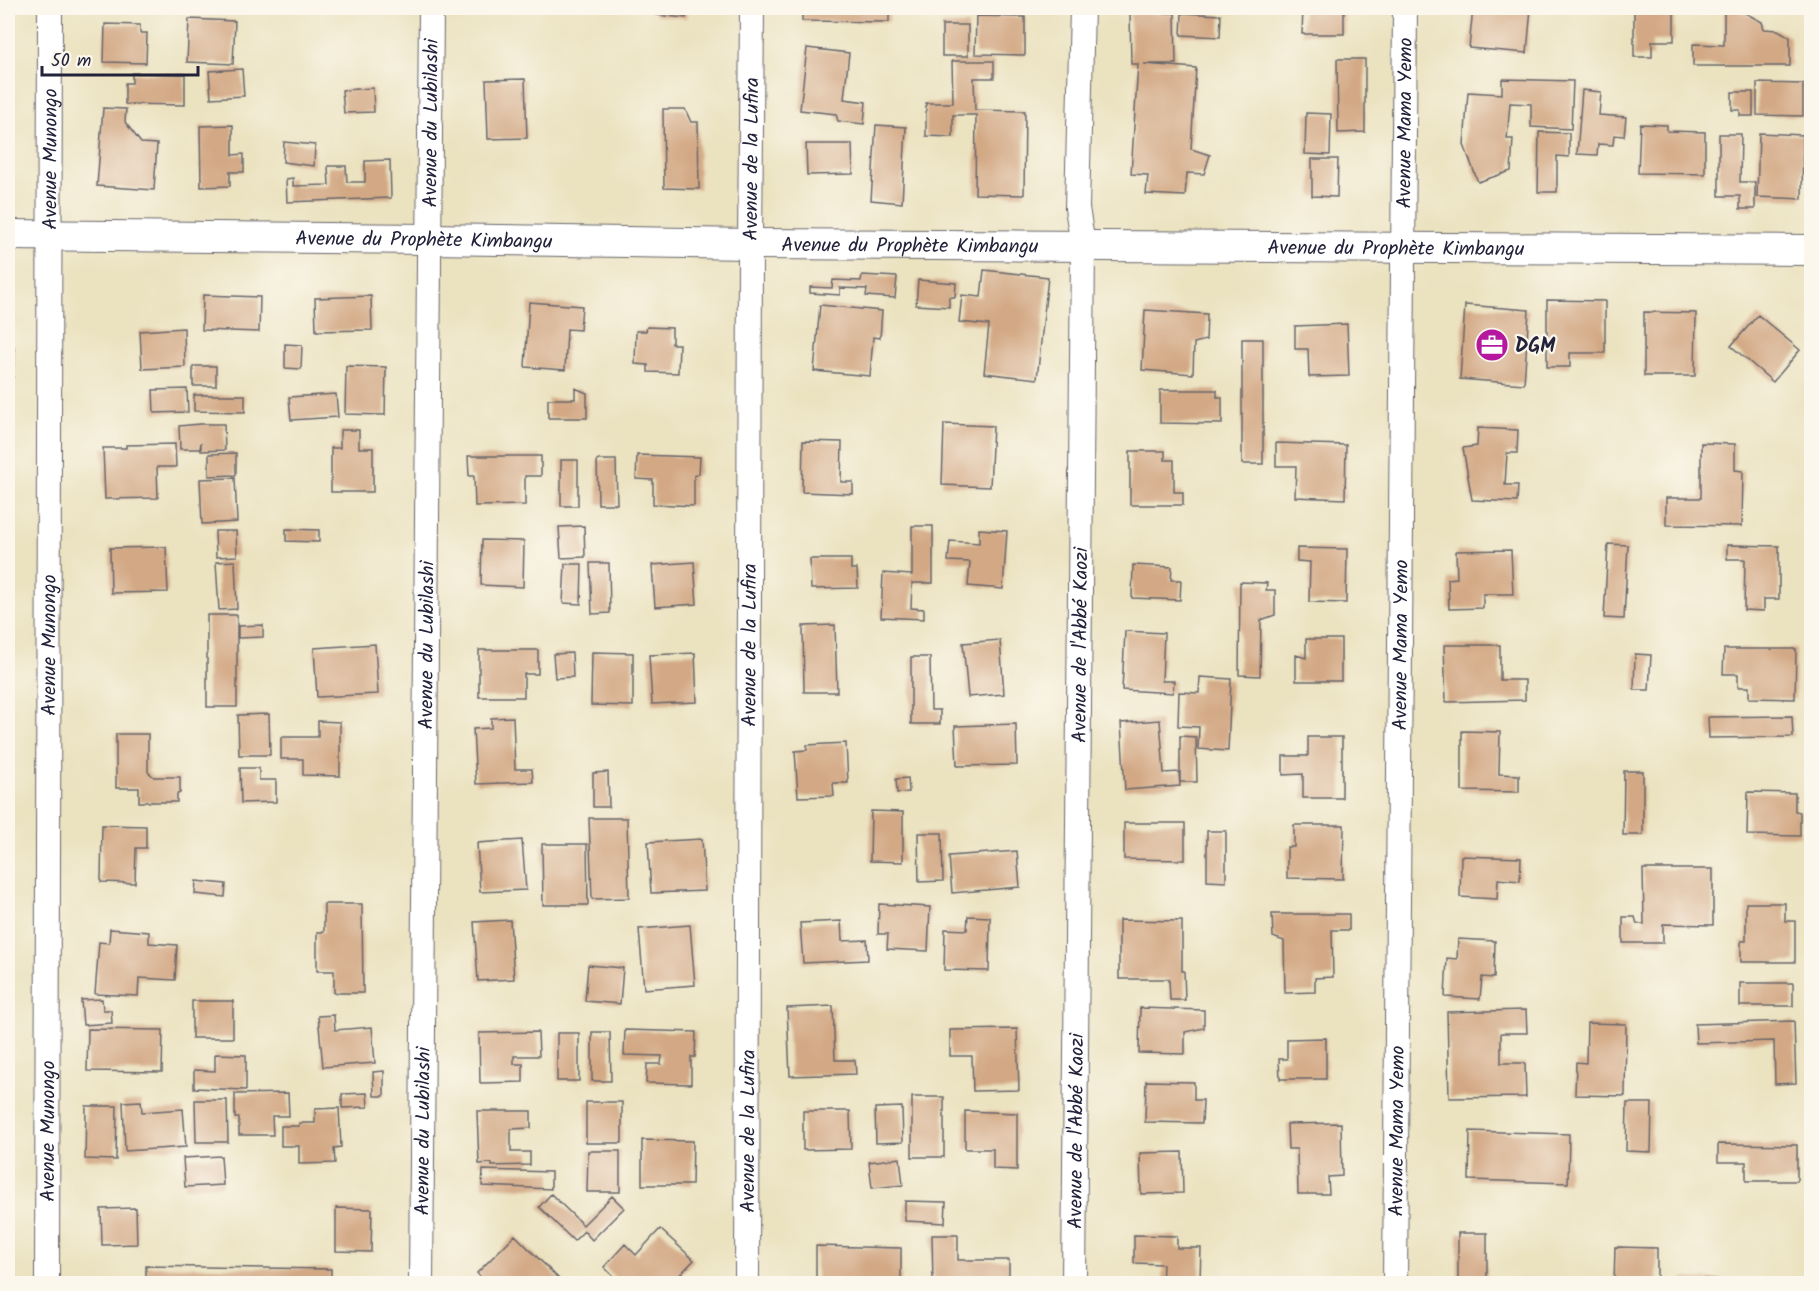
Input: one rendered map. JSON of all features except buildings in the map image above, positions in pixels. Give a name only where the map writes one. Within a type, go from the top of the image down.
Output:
[{"type":"street","name":"Avenue Munongo","points":[[47,1284],[50,8]]},
{"type":"street","name":"Avenue du Lubilashi","points":[[421,1284],[431,8]]},
{"type":"street","name":"Avenue de la Lufira","points":[[747,1284],[752,8]]},
{"type":"street","name":"Avenue de l'Abbé Kaozi","points":[[1074,1284],[1083,245],[1077,208],[1082,8]]},
{"type":"street","name":"Avenue Mama Yemo","points":[[1395,1284],[1405,8]]},
{"type":"street","name":"Avenue du Prophète Kimbangu","points":[[8,235],[750,244],[1812,250]]},
{"type":"place","name":"DGM","points":[[1492,345]]}]
